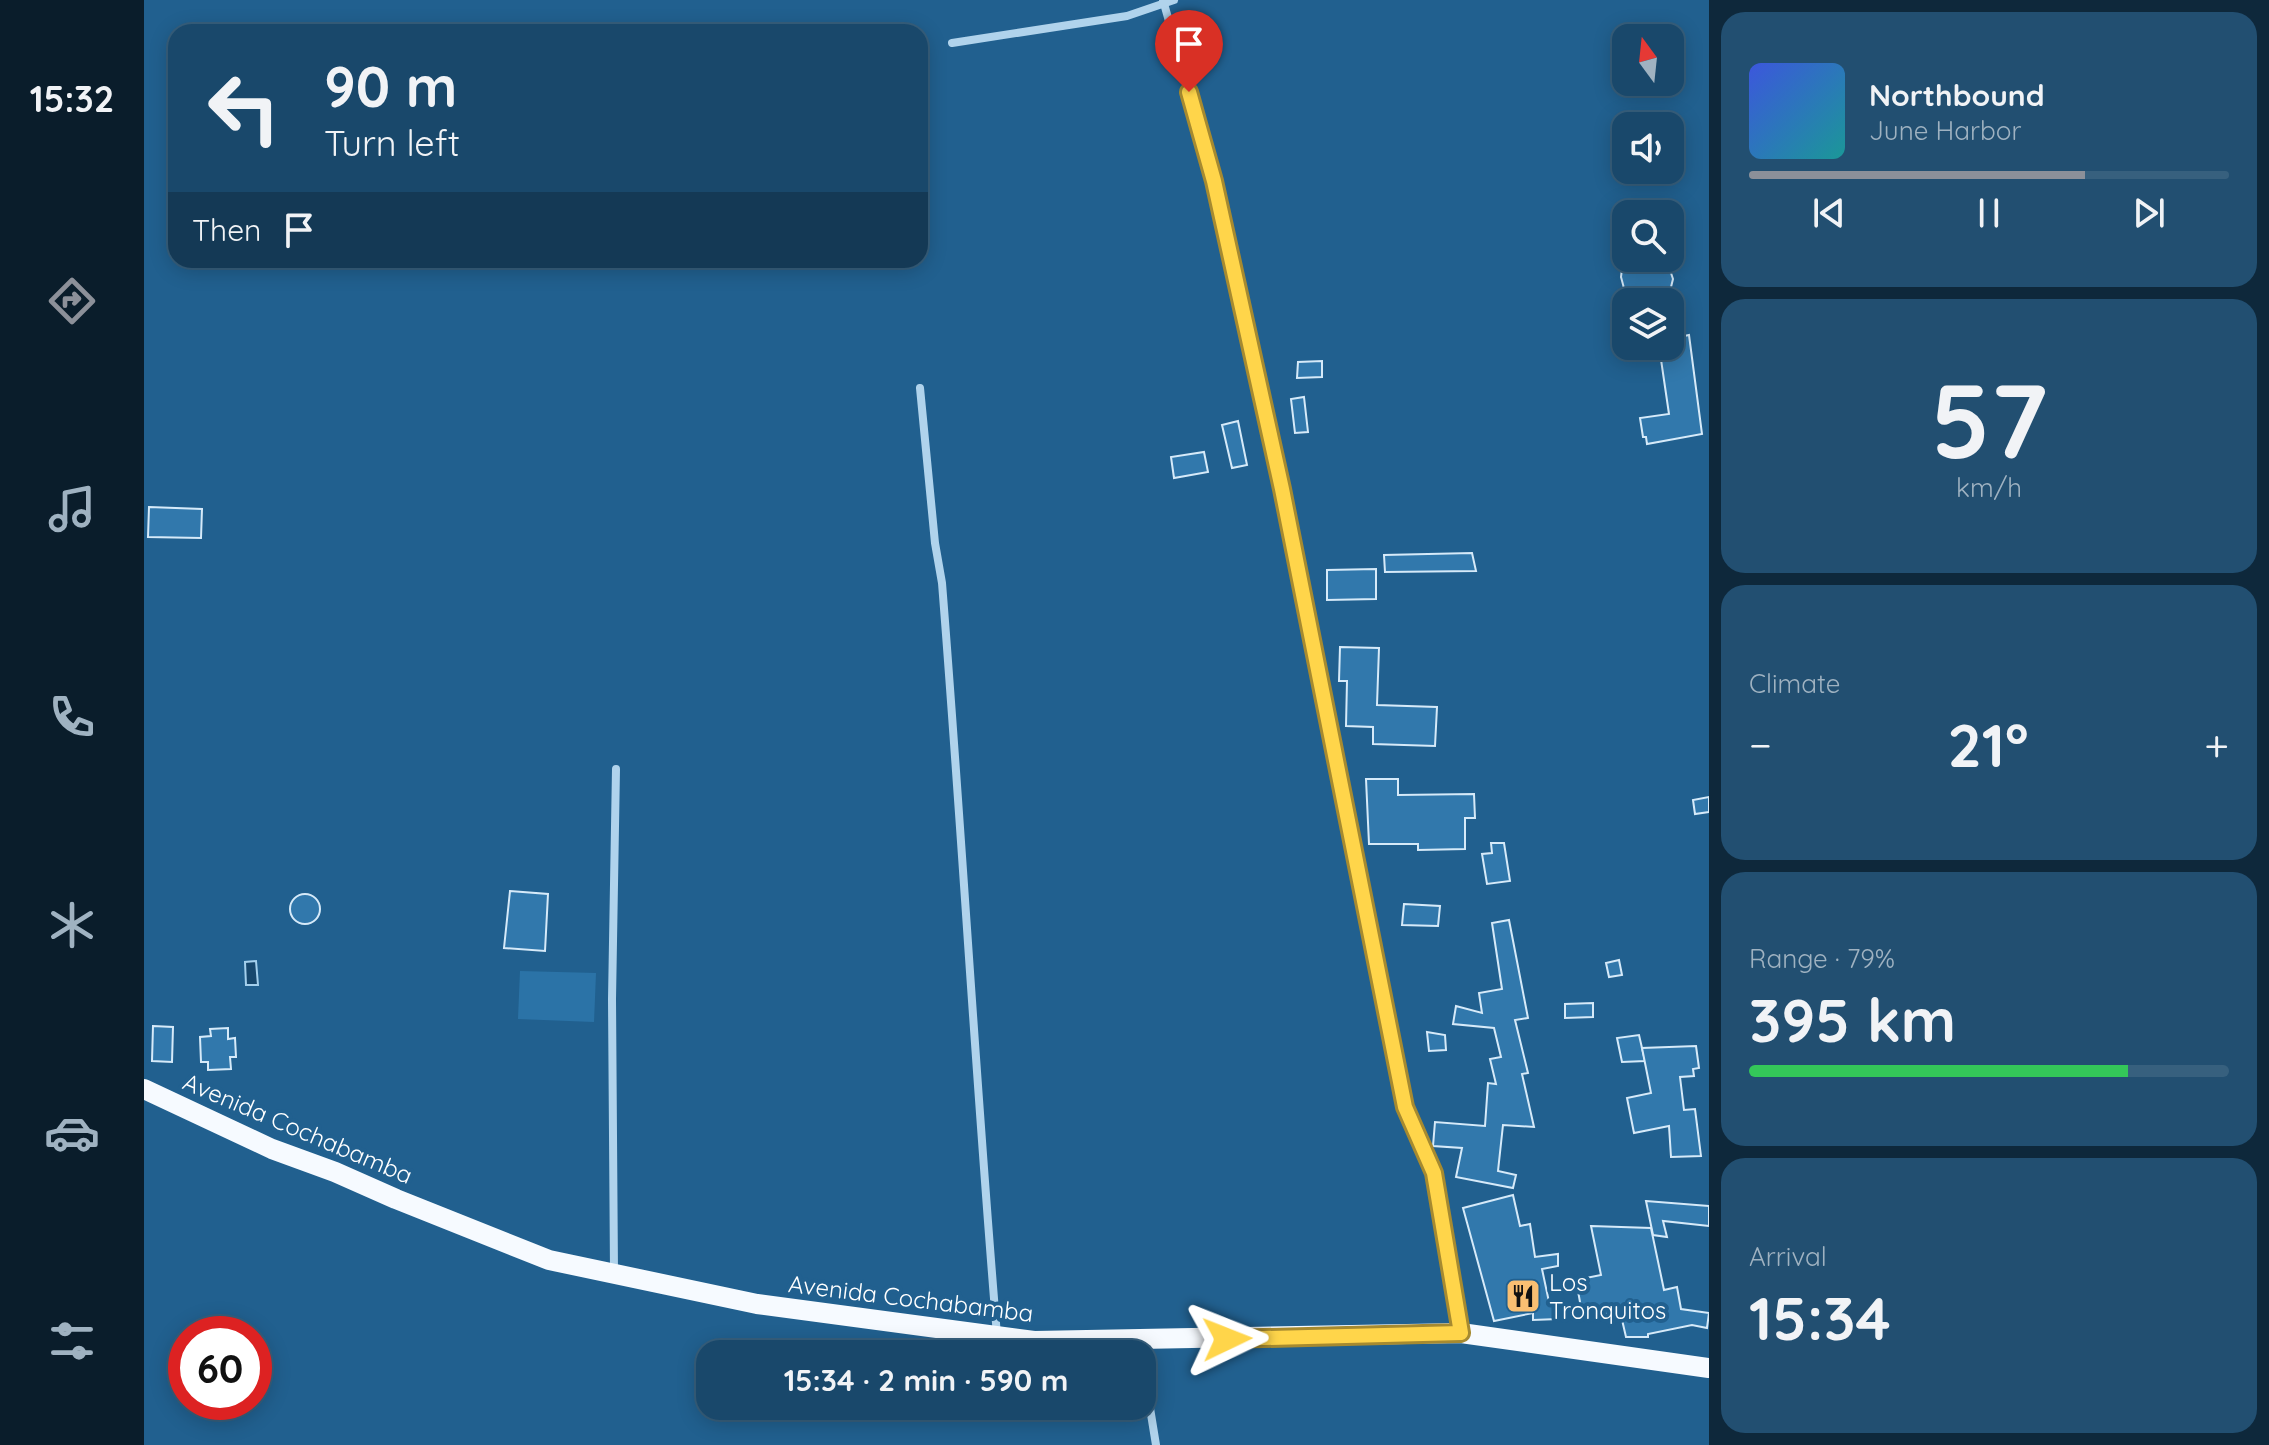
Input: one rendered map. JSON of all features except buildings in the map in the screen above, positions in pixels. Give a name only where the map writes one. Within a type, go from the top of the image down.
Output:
[{"type":"main road","name":"Avenida Cochabamba","points":[[144,1089],[272,1149],[536,1255],[614,1275],[757,1304],[1027,1340]]},
{"type":"main road","name":"Avenida Cochabamba","points":[[1156,1350],[1461,1333],[1709,1368]]},
{"type":"street","points":[[952,43],[1127,16],[1174,0]]},
{"type":"street","points":[[1163,2],[1217,196],[1282,489],[1405,1107],[1434,1173],[1461,1333]]},
{"type":"street","points":[[920,388],[935,543],[942,583],[997,1336]]},
{"type":"street","points":[[614,1275],[612,999],[616,769]]},
{"type":"street","points":[[1152,1420],[1156,1445]]},
{"type":"shaded area","points":[[256,961],[258,985],[246,985],[245,962]]},
{"type":"shaded area","points":[[520,971],[596,973],[594,1022],[518,1019]]},
{"type":"place","name":"Los Tronquitos","points":[[1523,1296]]},
{"type":"route","points":[[1189,92],[1214,181],[1282,489],[1405,1107],[1434,1173],[1461,1333],[1227,1339]]}]
